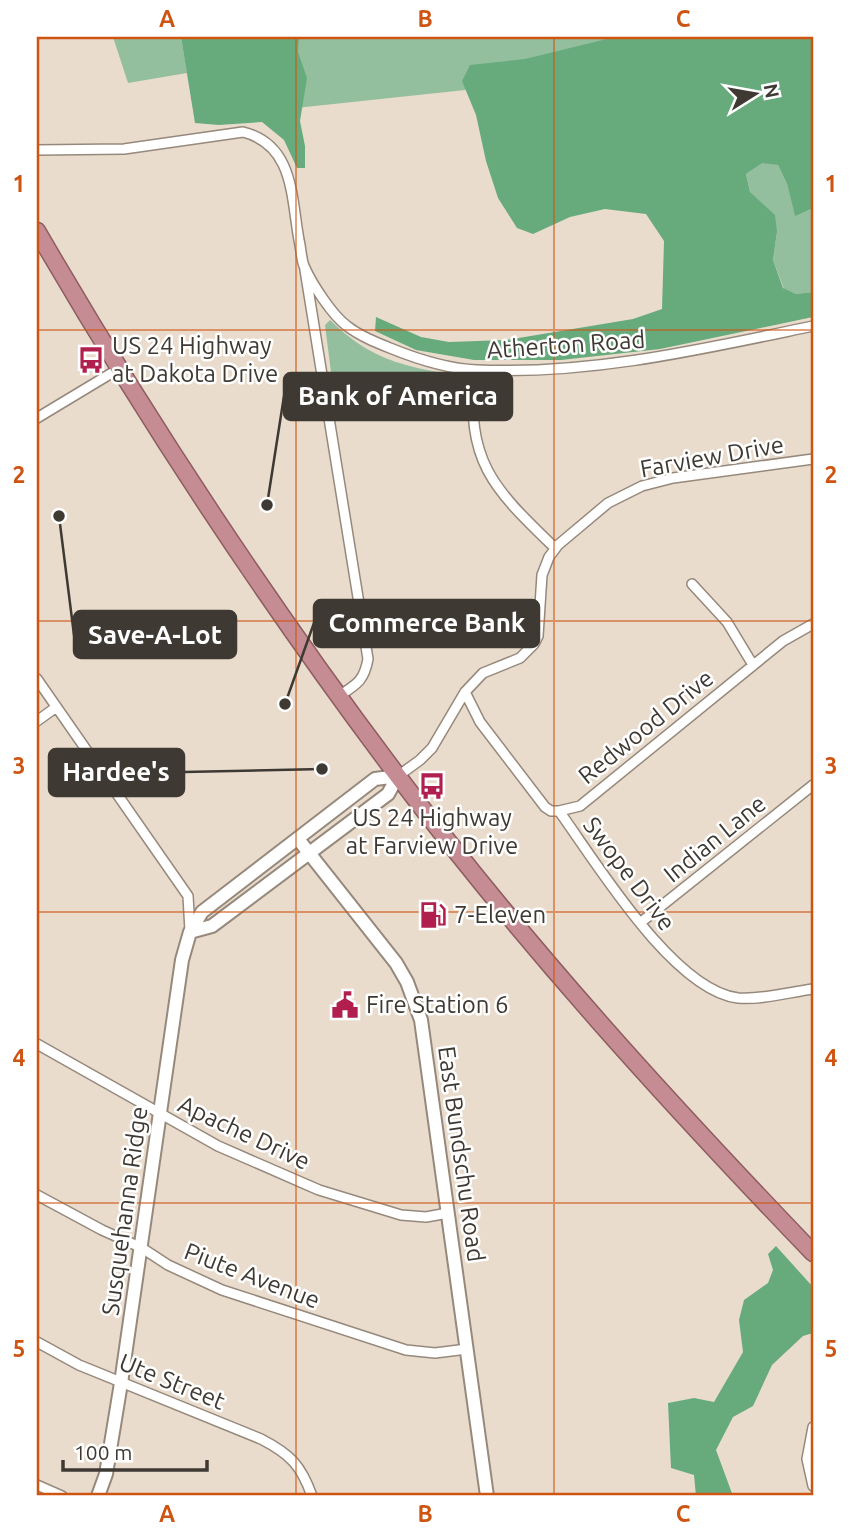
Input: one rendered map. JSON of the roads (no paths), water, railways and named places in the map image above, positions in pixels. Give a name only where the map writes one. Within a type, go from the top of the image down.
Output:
[{"type":"highway","points":[[37,231],[214,519],[298,641],[398,776],[514,921],[648,1078],[813,1253]]},
{"type":"street","name":"Atherton Road","points":[[37,150],[124,149],[243,132],[256,135],[275,149],[286,169],[304,265],[336,317],[348,328],[409,356],[475,370],[538,369],[671,355],[813,326]]},
{"type":"street","points":[[304,265],[368,659],[366,671],[360,681],[339,696]]},
{"type":"street","points":[[37,418],[120,369]]},
{"type":"street","points":[[475,370],[473,427],[482,461],[508,499],[555,548]]},
{"type":"street","name":"Farview Drive","points":[[398,776],[432,748],[465,692],[483,673],[520,658],[534,644],[538,636],[542,575],[555,548],[608,503],[642,486],[673,478],[813,459]]},
{"type":"street","points":[[692,584],[727,622],[753,665]]},
{"type":"street","name":"Redwood Drive","points":[[559,811],[580,806],[783,640],[813,624]]},
{"type":"street","points":[[37,680],[188,896],[190,932],[212,926],[388,794],[398,776]]},
{"type":"street","name":"Swope Drive","points":[[465,692],[480,722],[545,807],[551,811],[559,811],[640,923],[660,948],[687,972],[718,992],[738,998],[813,989]]},
{"type":"street","points":[[37,721],[55,708]]},
{"type":"street","name":"Susquehanna Ridge","points":[[99,1496],[106,1474],[121,1384],[182,960],[190,932],[202,912],[375,779],[398,776]]},
{"type":"street","name":"Indian Lane","points":[[640,923],[813,785]]},
{"type":"street","points":[[335,812],[345,826]]},
{"type":"street","name":"East Bundschu Road","points":[[298,839],[396,963],[411,990],[421,1020],[487,1496]]},
{"type":"street","name":"Apache Drive","points":[[37,1044],[218,1146],[319,1190],[401,1216],[426,1217],[448,1213]]},
{"type":"street","name":"Piute Avenue","points":[[37,1195],[142,1248],[168,1265],[222,1290],[406,1350],[435,1353],[467,1349]]},
{"type":"street","name":"Ute Street","points":[[37,1342],[121,1384],[261,1438],[285,1452],[303,1473],[312,1496]]},
{"type":"street","points":[[813,1427],[807,1459],[813,1486]]},
{"type":"street","points":[[37,1485],[61,1496]]},
{"type":"place","name":"US 24 Highway at Dakota Drive","points":[[91,360]]},
{"type":"place","name":"Bank of America","points":[[267,505]]},
{"type":"place","name":"Save-A-Lot","points":[[59,516]]},
{"type":"place","name":"Commerce Bank","points":[[285,704]]},
{"type":"place","name":"Hardee's","points":[[322,769]]},
{"type":"place","name":"US 24 Highway at Farview Drive","points":[[432,786]]},
{"type":"place","name":"7-Eleven","points":[[433,915]]},
{"type":"place","name":"Fire Station 6","points":[[345,1005]]}]
